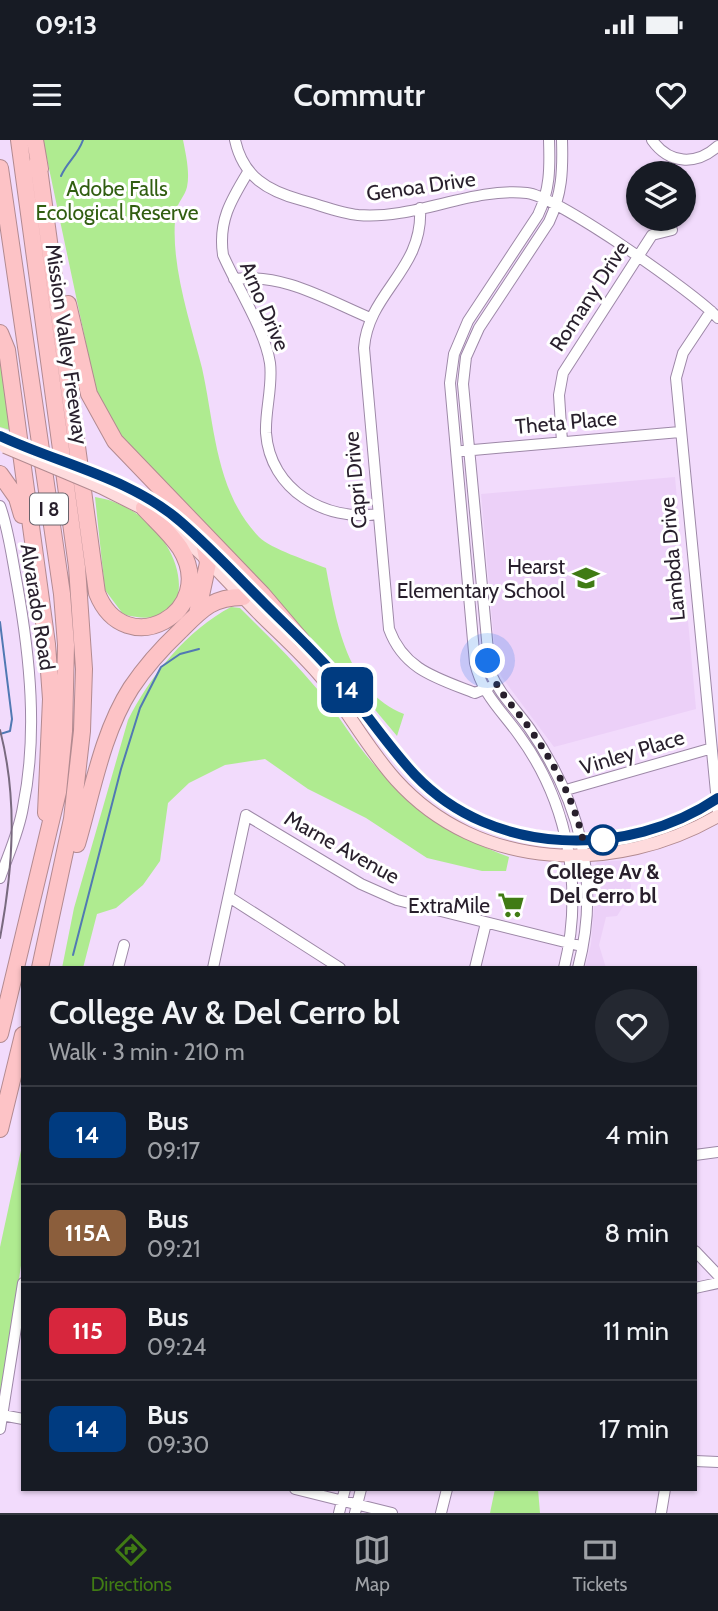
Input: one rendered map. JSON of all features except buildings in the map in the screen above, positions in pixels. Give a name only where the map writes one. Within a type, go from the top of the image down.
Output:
[{"type":"highway","name":"Mission Valley Freeway","points":[[19,140],[77,568],[83,646],[82,731],[72,820],[40,966]]},
{"type":"highway","points":[[34,140],[82,369],[104,424],[129,457],[262,594],[302,641]]},
{"type":"highway","points":[[38,161],[97,593],[107,610],[119,621],[145,628],[160,624],[176,613],[187,596],[190,583],[180,548],[144,508]]},
{"type":"highway","name":"Mission Valley Freeway","points":[[0,168],[64,613],[64,731],[58,792],[0,1034]]},
{"type":"highway","points":[[0,333],[7,350],[40,587],[51,699],[44,850]]},
{"type":"highway","points":[[0,474],[17,498],[40,587]]},
{"type":"highway","points":[[197,614],[208,564],[204,543]]},
{"type":"highway","points":[[46,943],[117,716],[131,688],[152,660],[197,614],[221,597],[243,597]]},
{"type":"highway","points":[[0,1129],[21,1043]]},
{"type":"main road","points":[[3,442],[151,500],[204,543],[331,671],[416,775],[441,798],[469,816],[522,834],[566,840],[613,839],[647,831],[717,807]]},
{"type":"main road","points":[[100,482],[144,508],[178,533],[320,676],[390,772],[429,810],[485,841],[536,854],[585,856],[647,846],[692,831],[717,807]]},
{"type":"street","points":[[235,140],[248,172]]},
{"type":"street","points":[[549,140],[549,187],[546,198],[457,344],[450,383],[475,663],[484,690],[542,771],[554,796],[566,840],[574,889],[570,942],[564,966]]},
{"type":"street","points":[[562,140],[562,180],[557,203],[549,222],[468,349],[463,384],[488,661],[495,684],[528,726],[566,790],[583,840],[583,947],[578,966]]},
{"type":"street","points":[[652,140],[659,151],[687,161],[702,157],[718,146]]},
{"type":"street","name":"Genoa Drive","points":[[248,172],[277,193],[357,215],[420,208],[500,194],[526,193],[546,198],[637,257],[715,315]]},
{"type":"street","name":"Arno Drive","points":[[248,172],[232,197],[221,227],[223,255],[266,347],[270,365],[266,432],[274,462],[289,485],[322,509],[355,517],[377,514]]},
{"type":"street","name":"Capri Drive","points":[[420,208],[421,229],[415,251],[370,318],[364,348],[389,629],[394,644],[410,664],[424,673],[475,693],[484,690]]},
{"type":"street","name":"Romany Drive","points":[[562,442],[559,395],[563,373],[652,235],[668,231]]},
{"type":"street","points":[[234,279],[259,276],[284,281],[370,318]]},
{"type":"street","name":"Lambda Drive","points":[[715,315],[677,365],[680,432],[709,749],[717,807]]},
{"type":"street","name":"Theta Place","points":[[456,451],[680,432]]},
{"type":"street","name":"Alvarado Road","points":[[0,506],[29,651],[30,693],[29,771],[19,825],[0,878]]},
{"type":"street","points":[[484,690],[495,684]]},
{"type":"street","name":"Vinley Place","points":[[566,790],[709,749]]},
{"type":"street","name":"Marne Avenue","points":[[229,897],[246,815],[361,884],[397,900],[583,947]]},
{"type":"street","points":[[213,966],[229,897],[337,966]]},
{"type":"street","points":[[475,966],[486,923]]},
{"type":"street","points":[[119,966],[124,945]]},
{"type":"street","points":[[697,1155],[718,1150]]},
{"type":"street","points":[[697,1253],[718,1275]]},
{"type":"street","points":[[697,1288],[718,1283]]},
{"type":"street","points":[[0,1429],[21,1296]]},
{"type":"street","points":[[2,1415],[21,1419]]},
{"type":"street","points":[[697,1461],[718,1462]]},
{"type":"street","points":[[311,1491],[343,1495],[356,1509],[392,1513]]},
{"type":"street","points":[[356,1509],[360,1491]]},
{"type":"street","points":[[441,1513],[446,1491]]},
{"type":"street","points":[[661,1513],[665,1491]]},
{"type":"street","points":[[339,1513],[343,1495]]},
{"type":"shaded area","name":"Hearst Elementary School","points":[[675,477],[696,709],[554,747],[501,676],[496,663],[481,494]]},
{"type":"shaded area","points":[[626,860],[631,886],[626,902],[617,916],[606,917],[599,945],[605,966],[586,966],[591,944],[594,907],[593,868],[597,862]]},
{"type":"green space","name":"Adobe Falls Ecological Reserve","points":[[43,140],[183,140],[188,182],[176,212],[175,250],[225,479],[244,519],[259,537],[281,550],[326,568],[340,632],[357,672],[369,689],[385,704],[404,714],[397,736],[345,674],[121,436],[96,391]]},
{"type":"green space","points":[[0,344],[13,431],[0,427]]},
{"type":"green space","points":[[95,497],[126,507],[150,525],[168,547],[177,571],[178,593],[170,609],[152,617],[123,614],[105,590]]},
{"type":"green space","points":[[231,607],[240,608],[325,698],[366,755],[397,789],[448,828],[509,857],[506,871],[482,871],[427,858],[366,818],[308,789],[265,759],[225,765],[189,783],[168,803],[160,861],[143,885],[116,908],[97,914],[84,966],[62,966],[74,908],[128,720],[147,687],[171,656],[199,628]]},
{"type":"green space","points":[[21,1150],[21,1265],[0,1406],[0,1247]]},
{"type":"green space","points":[[495,1491],[538,1491],[540,1513],[490,1513]]},
{"type":"waterway","points":[[61,176],[83,140]]},
{"type":"waterway","points":[[0,622],[12,719],[10,731],[0,734]]},
{"type":"waterway","points":[[73,955],[121,769],[140,708],[161,667],[180,654],[199,649]]},
{"type":"tram line","points":[[0,730],[6,756],[12,834],[0,938]]},
{"type":"bus line","name":"14","points":[[0,436],[131,489],[180,521],[331,671],[416,775],[441,798],[469,816],[522,834],[589,841],[613,839],[647,831],[689,816],[718,798]]},
{"type":"place","name":"Hearst Elementary School","points":[[586,578]]},
{"type":"place","name":"College Av & Del Cerro bl","points":[[603,840]]},
{"type":"place","name":"ExtraMile","points":[[511,905]]},
{"type":"route","points":[[488,661],[490,672],[503,698],[528,726],[553,764],[578,820],[583,840],[603,840]]}]
